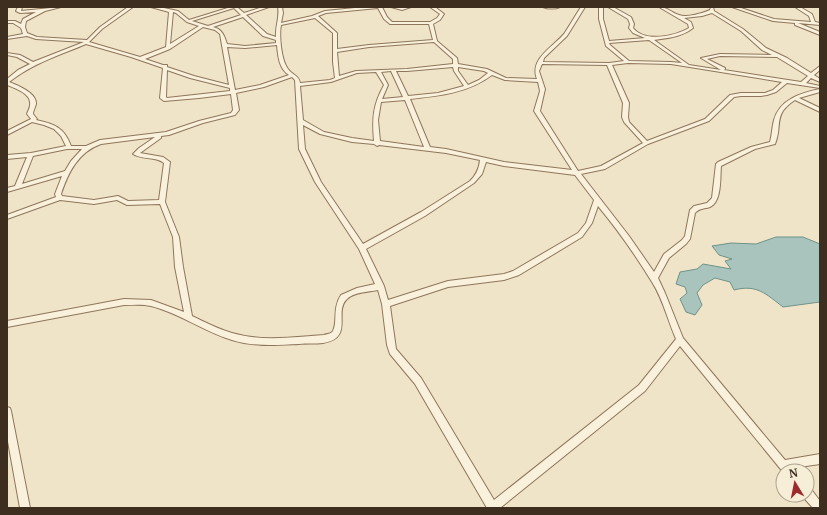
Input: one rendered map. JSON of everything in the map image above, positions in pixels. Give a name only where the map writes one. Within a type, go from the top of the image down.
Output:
[{"type":"street","points":[[20,7],[18,11],[20,12],[59,7]]},
{"type":"street","points":[[33,121],[34,119],[30,111],[33,104],[32,100],[27,93],[7,82],[20,71],[33,64],[87,42],[101,28],[131,7]]},
{"type":"street","points":[[60,198],[58,194],[60,187],[73,163],[88,148],[100,142],[163,134],[232,114],[236,110],[231,90],[225,45],[222,34],[216,30],[188,21],[179,13],[153,7]]},
{"type":"street","points":[[188,21],[235,7],[265,35],[279,42]]},
{"type":"street","points":[[208,27],[267,7]]},
{"type":"street","points":[[280,7],[282,18],[278,31],[279,42],[285,68],[296,78],[301,146],[318,182],[362,248],[380,286],[386,304],[389,340],[393,351],[418,381],[493,508],[642,388],[680,340]]},
{"type":"street","points":[[280,24],[325,12],[377,7]]},
{"type":"street","points":[[380,7],[385,18],[391,23],[431,23],[439,19],[442,14],[432,7]]},
{"type":"street","points":[[393,7],[402,9],[409,7]]},
{"type":"street","points":[[545,7],[558,7]]},
{"type":"street","points":[[582,7],[565,36],[540,62],[537,71],[543,87],[543,93],[539,99],[537,111],[576,173],[629,239],[654,279],[666,303],[672,323],[680,340],[782,463]]},
{"type":"street","points":[[601,7],[601,19],[611,49],[628,62]]},
{"type":"street","points":[[610,7],[630,18],[632,24],[631,28],[634,32],[650,39],[688,65]]},
{"type":"street","points":[[608,42],[650,39],[688,31],[691,28],[690,22],[661,7]]},
{"type":"street","points":[[734,7],[766,18],[793,23],[820,24]]},
{"type":"street","points":[[797,7],[811,15],[813,23]]},
{"type":"street","points":[[680,17],[702,15],[712,9],[742,30],[764,49],[778,55],[820,81]]},
{"type":"street","points":[[44,10],[24,20],[23,27],[25,34],[36,38],[87,42],[142,58],[231,90]]},
{"type":"street","points":[[168,48],[171,11]]},
{"type":"street","points":[[313,16],[335,33],[335,62],[337,79]]},
{"type":"street","points":[[7,22],[14,22],[23,27]]},
{"type":"street","points":[[431,23],[435,41],[453,56],[455,59],[456,71],[466,86]]},
{"type":"street","points":[[793,23],[820,34]]},
{"type":"street","points":[[142,58],[168,48],[202,25]]},
{"type":"street","points":[[7,38],[28,35]]},
{"type":"street","points":[[336,51],[369,46],[435,41]]},
{"type":"street","points":[[225,45],[246,47],[279,42]]},
{"type":"street","points":[[7,54],[18,56],[33,64]]},
{"type":"street","points":[[729,72],[703,58],[720,55],[769,57],[778,55]]},
{"type":"street","points":[[540,62],[609,64],[628,62],[688,65],[820,88]]},
{"type":"street","points":[[609,64],[626,103],[625,117],[627,122],[646,143]]},
{"type":"street","points":[[297,85],[337,79],[350,73],[407,70],[455,65],[492,72],[505,79],[540,81]]},
{"type":"street","points":[[165,66],[163,100],[264,86],[293,75]]},
{"type":"street","points":[[802,84],[820,67]]},
{"type":"street","points":[[393,70],[407,99],[427,148]]},
{"type":"street","points":[[377,144],[374,118],[375,110],[386,85],[378,71]]},
{"type":"street","points":[[379,101],[437,95],[482,80],[492,72]]},
{"type":"street","points":[[300,121],[331,136],[377,144],[427,148],[528,167],[576,173],[603,168],[646,143],[707,120],[714,115],[731,96],[771,93],[786,82]]},
{"type":"street","points":[[654,279],[666,256],[688,237],[692,212],[696,208],[709,205],[715,199],[718,165],[753,148],[773,144],[778,118],[784,106],[794,98],[820,88]]},
{"type":"street","points":[[794,98],[820,110]]},
{"type":"street","points":[[7,133],[33,121],[45,123],[59,130],[65,135],[69,147]]},
{"type":"street","points":[[163,134],[136,154],[147,157],[161,158],[167,162],[162,202],[176,237],[179,267],[189,318]]},
{"type":"street","points":[[7,157],[31,155],[69,147],[88,148]]},
{"type":"street","points":[[17,187],[31,155]]},
{"type":"street","points":[[362,248],[423,214],[472,182],[478,177],[482,170],[483,159]]},
{"type":"street","points":[[7,190],[68,172]]},
{"type":"street","points":[[7,217],[60,198],[94,202],[118,198],[127,203],[162,202]]},
{"type":"street","points":[[386,304],[448,284],[504,276],[523,270],[580,235],[587,229],[597,200]]},
{"type":"street","points":[[7,324],[124,302],[138,301],[164,307],[231,336],[246,340],[260,341],[324,338],[333,336],[337,332],[339,305],[344,297],[380,286]]},
{"type":"street","points":[[7,411],[25,508]]},
{"type":"street","points":[[805,463],[820,459]]},
{"type":"water","points":[[776,237],[803,237],[820,244],[820,302],[783,307],[761,291],[749,288],[734,290],[730,282],[715,278],[703,285],[697,293],[702,305],[695,315],[686,312],[680,299],[687,293],[685,287],[676,284],[680,272],[697,269],[703,264],[731,269],[725,261],[732,259],[719,255],[712,246],[731,243],[756,244]]}]
